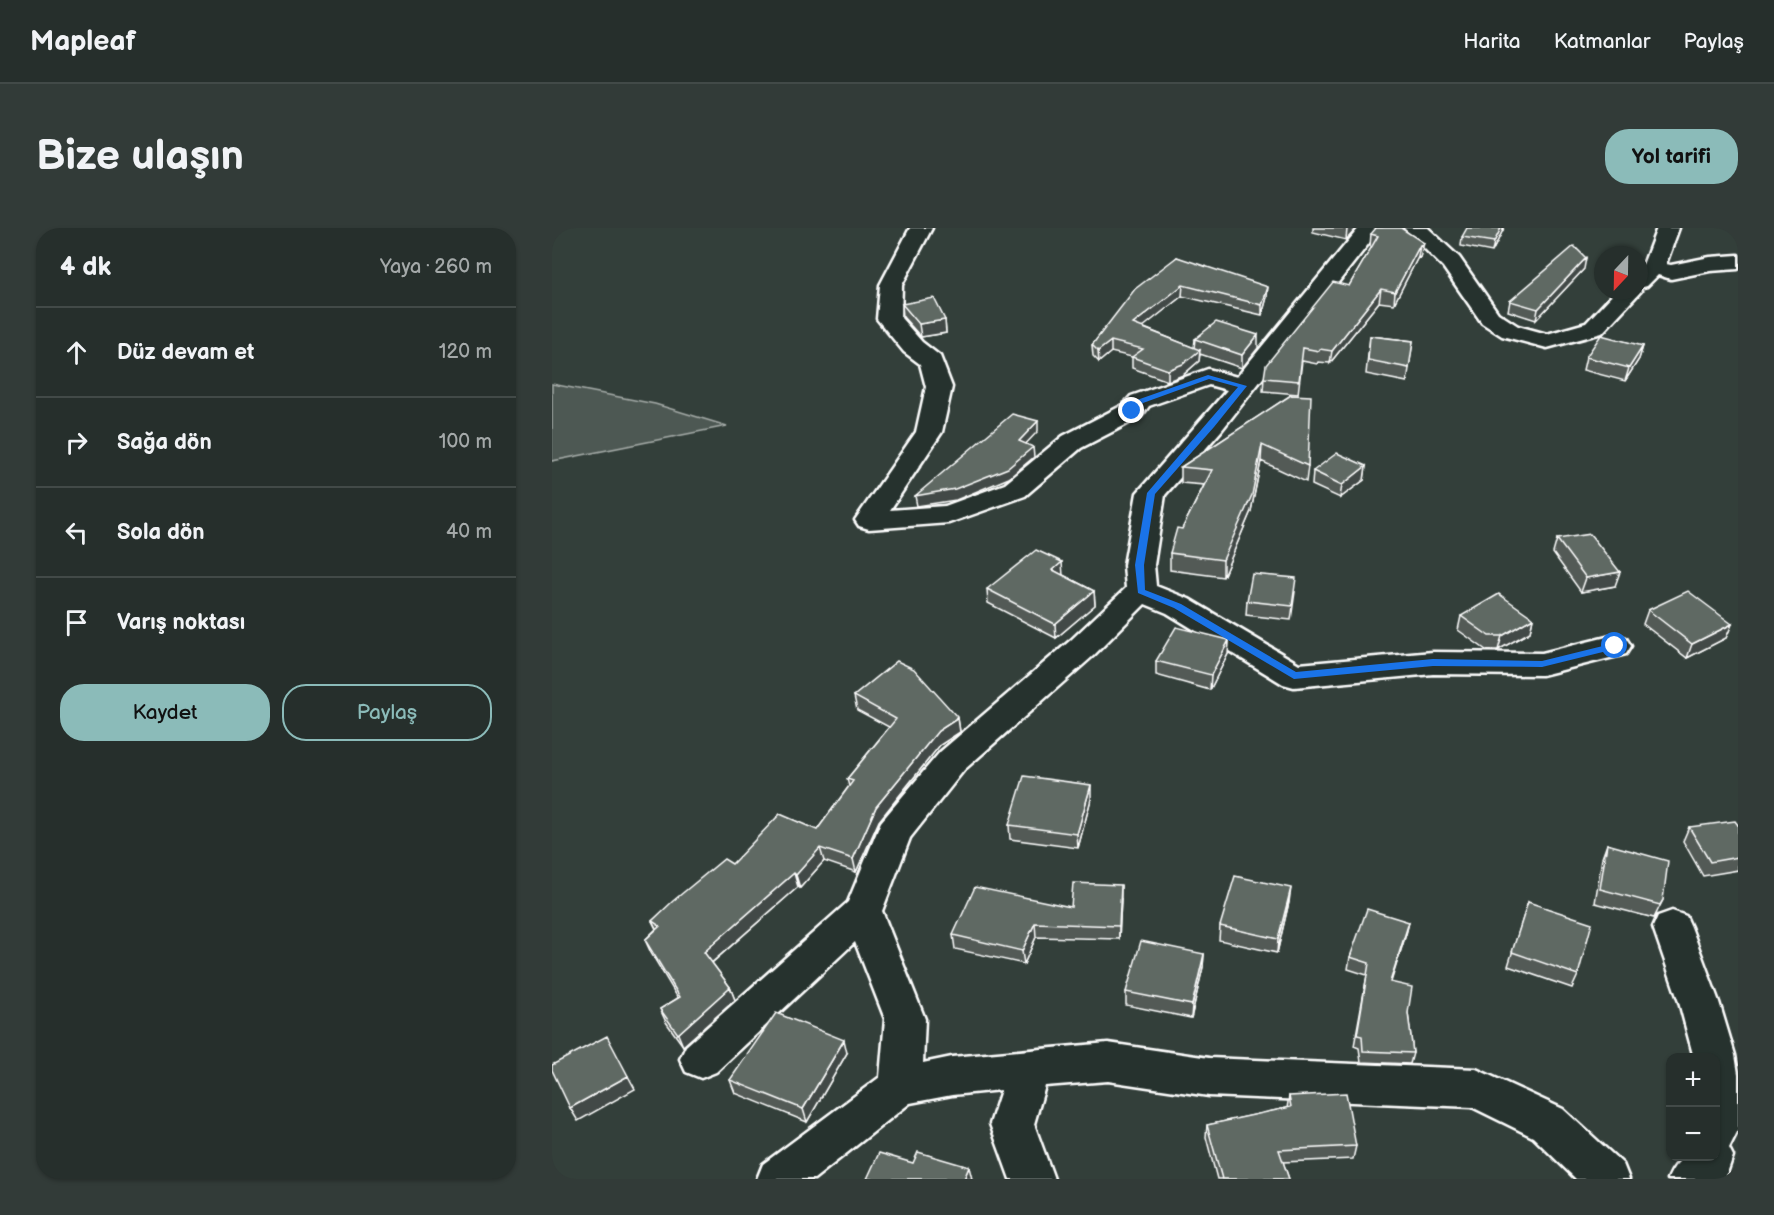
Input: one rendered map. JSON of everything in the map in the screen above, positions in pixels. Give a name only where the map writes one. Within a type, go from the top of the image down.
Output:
[{"type":"street","points":[[921,228],[891,285],[889,319],[913,348],[931,361],[939,387],[929,432],[869,520],[949,514],[1015,489],[1072,442],[1132,411],[1140,401],[1208,377],[1243,386]]},
{"type":"street","points":[[1141,591],[1139,565],[1151,493],[1212,425],[1370,228]]},
{"type":"street","points":[[1415,228],[1450,262],[1490,318],[1510,331],[1547,341],[1594,328],[1620,300]]},
{"type":"street","points":[[1648,270],[1668,228]]},
{"type":"street","points":[[1648,274],[1738,262]]},
{"type":"street","points":[[1141,591],[1178,606],[1294,676],[1433,663],[1542,664],[1615,646]]},
{"type":"street","points":[[701,1059],[863,911],[894,832],[952,761],[1082,648],[1141,591]]},
{"type":"street","points":[[863,911],[905,1019],[900,1086]]},
{"type":"street","points":[[1672,927],[1716,1058],[1720,1107]]},
{"type":"street","points":[[779,1179],[900,1086],[952,1076],[1108,1062],[1209,1077],[1476,1088],[1548,1123],[1607,1179]]},
{"type":"street","points":[[1029,1069],[1012,1124],[1032,1179]]},
{"type":"street","points":[[1690,1179],[1708,1168],[1710,1161]]},
{"type":"shaded area","points":[[552,384],[655,404],[727,426],[552,461]]},
{"type":"building","points":[[1376,228],[1401,228],[1424,243],[1420,245],[1395,292],[1381,289],[1332,351],[1303,348],[1299,381],[1264,378],[1266,365],[1333,282],[1349,286],[1378,236],[1371,234]]},
{"type":"building","points":[[1467,228],[1501,228],[1494,242],[1462,237]]},
{"type":"building","points":[[1574,246],[1586,258],[1538,309],[1510,301]]},
{"type":"building","points":[[1177,257],[1268,287],[1262,305],[1183,285],[1133,324],[1200,350],[1183,364],[1168,370],[1132,357],[1143,349],[1111,341],[1098,351],[1092,345],[1135,289]]},
{"type":"building","points":[[934,298],[945,320],[919,324],[902,304]]},
{"type":"building","points":[[1216,322],[1258,335],[1242,355],[1195,339]]},
{"type":"building","points":[[1601,335],[1643,346],[1629,368],[1586,357]]},
{"type":"building","points":[[1370,336],[1413,341],[1409,368],[1368,360]]},
{"type":"building","points":[[1291,395],[1311,396],[1308,466],[1262,445],[1252,495],[1223,560],[1170,553],[1177,528],[1182,529],[1212,470],[1181,467]]},
{"type":"building","points":[[1012,414],[1038,421],[1019,441],[1033,447],[1008,468],[955,489],[915,496]]},
{"type":"building","points":[[1337,453],[1366,466],[1342,485],[1313,471]]},
{"type":"building","points":[[1590,534],[1620,572],[1586,578],[1557,539]]},
{"type":"building","points":[[1036,550],[1062,562],[1053,570],[1094,591],[1055,624],[987,589]]},
{"type":"building","points":[[1252,574],[1296,578],[1292,606],[1247,601]]},
{"type":"building","points":[[1688,591],[1732,624],[1692,644],[1648,610]]},
{"type":"building","points":[[1499,594],[1533,618],[1502,636],[1489,636],[1461,616]]},
{"type":"building","points":[[1176,627],[1229,640],[1211,675],[1156,661]]},
{"type":"building","points":[[897,661],[914,669],[958,718],[938,731],[876,807],[853,859],[820,848],[796,875],[794,873],[704,952],[730,987],[678,1034],[660,1009],[680,997],[645,940],[660,926],[652,921],[724,859],[732,864],[780,814],[817,830],[853,781],[847,779],[896,719],[854,696]]},
{"type":"building","points":[[1024,776],[1091,785],[1077,834],[1009,825]]},
{"type":"building","points":[[1735,821],[1738,825],[1738,857],[1710,862],[1689,827]]},
{"type":"building","points":[[1607,844],[1668,861],[1663,900],[1660,905],[1600,889]]},
{"type":"building","points":[[1235,876],[1291,888],[1278,939],[1220,926]]},
{"type":"building","points":[[1073,883],[1121,885],[1119,926],[1035,923],[1022,951],[953,935],[975,887],[1071,907]]},
{"type":"building","points":[[1528,902],[1592,923],[1578,975],[1512,952]]},
{"type":"building","points":[[1367,909],[1409,922],[1390,982],[1412,987],[1408,1013],[1413,1053],[1363,1051],[1362,1036],[1357,1035],[1369,963],[1350,957]]},
{"type":"building","points":[[1141,941],[1204,954],[1192,1005],[1126,992]]},
{"type":"building","points":[[776,1013],[844,1040],[803,1109],[730,1080]]},
{"type":"building","points":[[607,1036],[628,1076],[570,1108],[552,1070],[552,1065]]},
{"type":"building","points":[[1346,1093],[1356,1146],[1279,1150],[1289,1179],[1222,1179],[1207,1125],[1291,1107],[1289,1096]]},
{"type":"building","points":[[918,1152],[969,1167],[964,1179],[867,1179],[879,1153],[913,1163]]},
{"type":"route","points":[[1132,411],[1140,401],[1208,377],[1243,386],[1212,425],[1151,493],[1139,565],[1141,591],[1178,606],[1294,676],[1433,663],[1542,664],[1615,646]]}]
